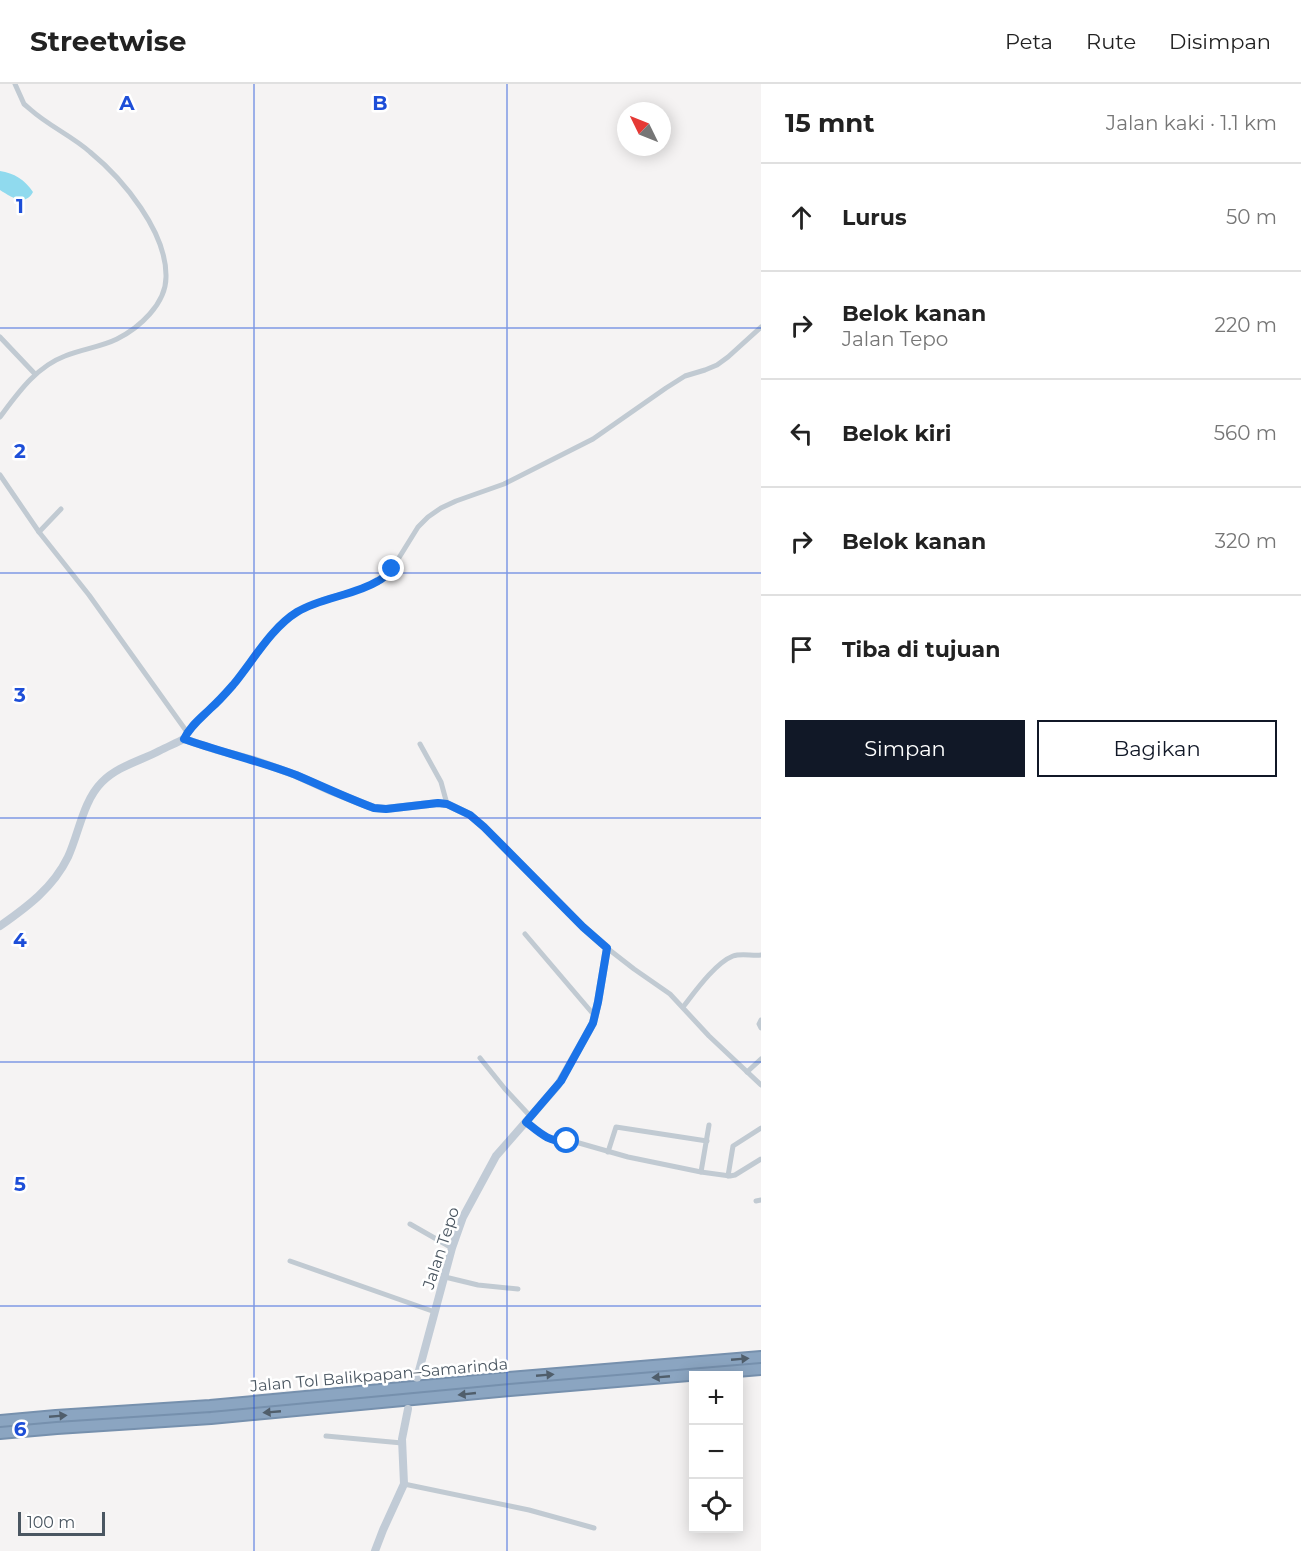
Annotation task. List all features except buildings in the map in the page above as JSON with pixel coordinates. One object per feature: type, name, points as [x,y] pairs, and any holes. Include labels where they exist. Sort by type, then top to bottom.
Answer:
[{"type":"highway","name":"Jalan Tol Balikpapan–Samarinda","points":[[0,1421],[257,1402],[761,1357]]},
{"type":"highway","name":"Jalan Tol Balikpapan–Samarinda","points":[[0,1433],[235,1416],[761,1369]]},
{"type":"street","points":[[0,417],[35,374],[54,361],[117,339],[131,330],[152,312],[163,292],[166,279],[162,251],[156,235],[129,192],[89,151],[24,104],[15,84]]},
{"type":"street","points":[[0,926],[50,886],[58,875],[68,857],[89,801],[97,787],[110,774],[185,736],[233,685],[282,623],[296,612],[316,602],[378,581],[392,569],[418,527],[441,508],[504,484],[593,439],[685,376],[717,365],[761,327]]},
{"type":"street","points":[[0,337],[35,374]]},
{"type":"street","points":[[0,475],[39,532],[89,595],[185,736],[216,750],[254,760],[374,808],[386,809],[438,803],[447,804],[470,815],[583,927],[634,969],[670,994],[709,1036],[761,1085]]},
{"type":"street","points":[[39,532],[61,509]]},
{"type":"street","points":[[420,744],[441,782],[447,804]]},
{"type":"street","points":[[525,934],[594,1015]]},
{"type":"street","name":"Jalan Tepo","points":[[417,1378],[452,1248],[463,1217],[489,1166],[561,1081],[587,1034],[594,1015],[607,948]]},
{"type":"street","points":[[682,1006],[722,963],[733,956],[761,955]]},
{"type":"street","points":[[761,1020],[759,1024],[761,1028]]},
{"type":"street","points":[[480,1058],[529,1120],[547,1138],[572,1142],[628,1157],[728,1176],[735,1175],[761,1159]]},
{"type":"street","points":[[747,1072],[761,1059]]},
{"type":"street","points":[[701,1172],[709,1125]]},
{"type":"street","points":[[608,1152],[616,1127],[706,1141]]},
{"type":"street","points":[[728,1176],[733,1146],[761,1128]]},
{"type":"street","points":[[410,1224],[452,1248]]},
{"type":"street","points":[[290,1261],[435,1312]]},
{"type":"street","points":[[445,1277],[478,1285],[518,1289]]},
{"type":"street","points":[[375,1551],[404,1484],[402,1443],[408,1409]]},
{"type":"street","points":[[327,1436],[402,1443]]},
{"type":"street","points":[[404,1484],[594,1528]]},
{"type":"water","points":[[0,171],[10,173],[23,181],[33,192],[30,197],[22,200],[0,190]]},
{"type":"route","points":[[392,569],[378,581],[322,600],[296,612],[282,623],[233,685],[193,725],[184,739],[254,760],[374,808],[386,809],[438,803],[447,804],[470,815],[503,844],[583,927],[607,948],[593,1023],[561,1081],[526,1122],[547,1138],[567,1141]]}]
